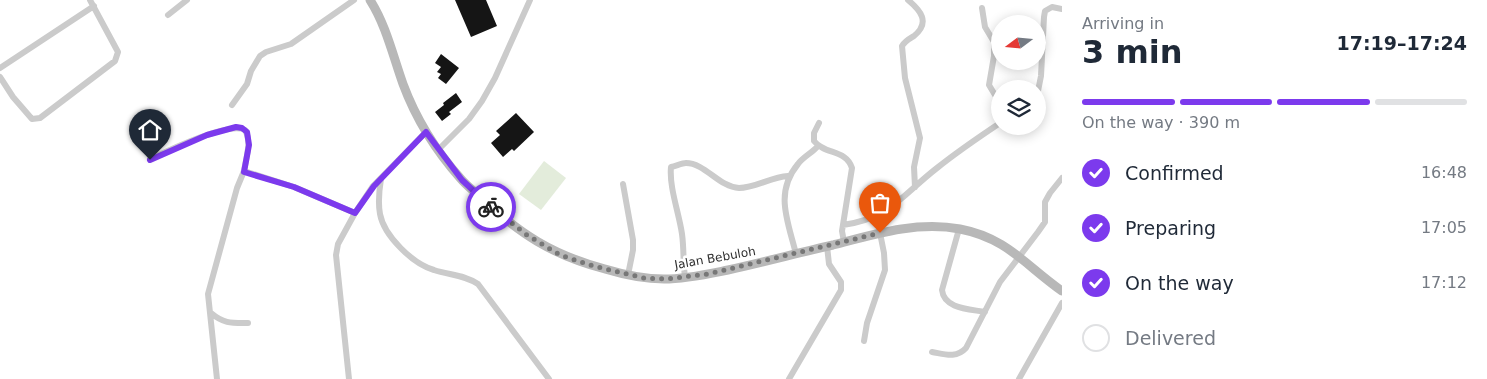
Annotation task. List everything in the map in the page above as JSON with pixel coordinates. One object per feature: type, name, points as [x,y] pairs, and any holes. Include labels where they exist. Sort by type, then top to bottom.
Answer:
[{"type":"main road","name":"Jalan Bebuloh","points":[[370,0],[379,17],[407,93],[426,132],[438,150],[462,180],[499,214],[549,249],[573,260],[644,278],[685,278],[751,265],[880,233],[915,226],[934,226],[960,229],[989,237],[1008,248],[1062,291]]},
{"type":"street","points":[[168,14],[187,0]]},
{"type":"street","points":[[232,105],[247,84],[251,71],[260,56],[266,52],[291,44],[354,0]]},
{"type":"street","points":[[438,150],[469,119],[482,101],[495,78],[530,0]]},
{"type":"street","points":[[908,0],[919,9],[923,21],[918,32],[902,46],[905,78],[920,138],[914,166],[915,187]]},
{"type":"street","points":[[0,68],[92,3],[118,52],[117,58],[66,100],[45,116],[32,119],[13,97],[0,77]]},
{"type":"street","points":[[1040,80],[1044,17],[1046,11],[1052,7],[1062,9]]},
{"type":"street","points":[[982,8],[985,27],[994,42],[994,56],[989,86],[991,89]]},
{"type":"street","points":[[818,123],[814,134],[814,140],[818,146],[844,156],[851,164],[852,172],[843,225],[844,242]]},
{"type":"street","points":[[150,160],[207,135],[236,127],[245,130],[248,136],[249,145],[244,172],[237,188],[208,294],[216,379]]},
{"type":"street","points":[[843,225],[872,219],[904,197],[937,167],[991,129]]},
{"type":"street","points":[[349,379],[336,255],[338,244],[355,213],[374,186],[426,132]]},
{"type":"street","points":[[796,254],[783,197],[788,176],[818,146]]},
{"type":"street","points":[[685,278],[682,235],[676,200],[670,181],[671,167],[685,162],[708,172],[723,183],[737,188],[788,176]]},
{"type":"street","points":[[244,172],[294,187],[355,213]]},
{"type":"street","points":[[932,352],[951,356],[962,353],[966,348],[1000,282],[1044,222],[1045,202],[1062,178]]},
{"type":"street","points":[[380,179],[380,215],[388,233],[406,253],[424,267],[465,277],[478,284],[549,379]]},
{"type":"street","points":[[623,184],[633,240],[628,275]]},
{"type":"street","points":[[960,229],[942,290],[943,296],[954,305],[985,312]]},
{"type":"street","points":[[864,341],[867,323],[885,270],[880,233]]},
{"type":"street","points":[[789,379],[841,290],[840,278],[833,272],[829,264],[827,246]]},
{"type":"street","points":[[1019,379],[1062,303]]},
{"type":"street","points":[[211,313],[220,321],[248,324]]},
{"type":"green space","points":[[544,161],[566,178],[541,210],[519,194]]},
{"type":"building","points":[[455,0],[486,0],[497,26],[471,37]]},
{"type":"building","points":[[441,54],[459,68],[446,84],[438,78],[441,74],[437,72],[441,67],[435,63]]},
{"type":"building","points":[[456,93],[462,102],[449,112],[451,114],[442,121],[435,112]]},
{"type":"building","points":[[516,113],[534,132],[514,151],[512,149],[503,157],[491,143],[500,135],[496,131]]},
{"type":"way so far","points":[[491,207],[527,235],[560,255],[593,266],[644,278],[685,278],[708,274],[880,233]]},
{"type":"route","points":[[150,160],[168,150],[207,135],[236,127],[242,128],[247,132],[249,145],[244,172],[260,175],[294,187],[355,213],[374,186],[426,132],[462,180],[491,207]]}]
